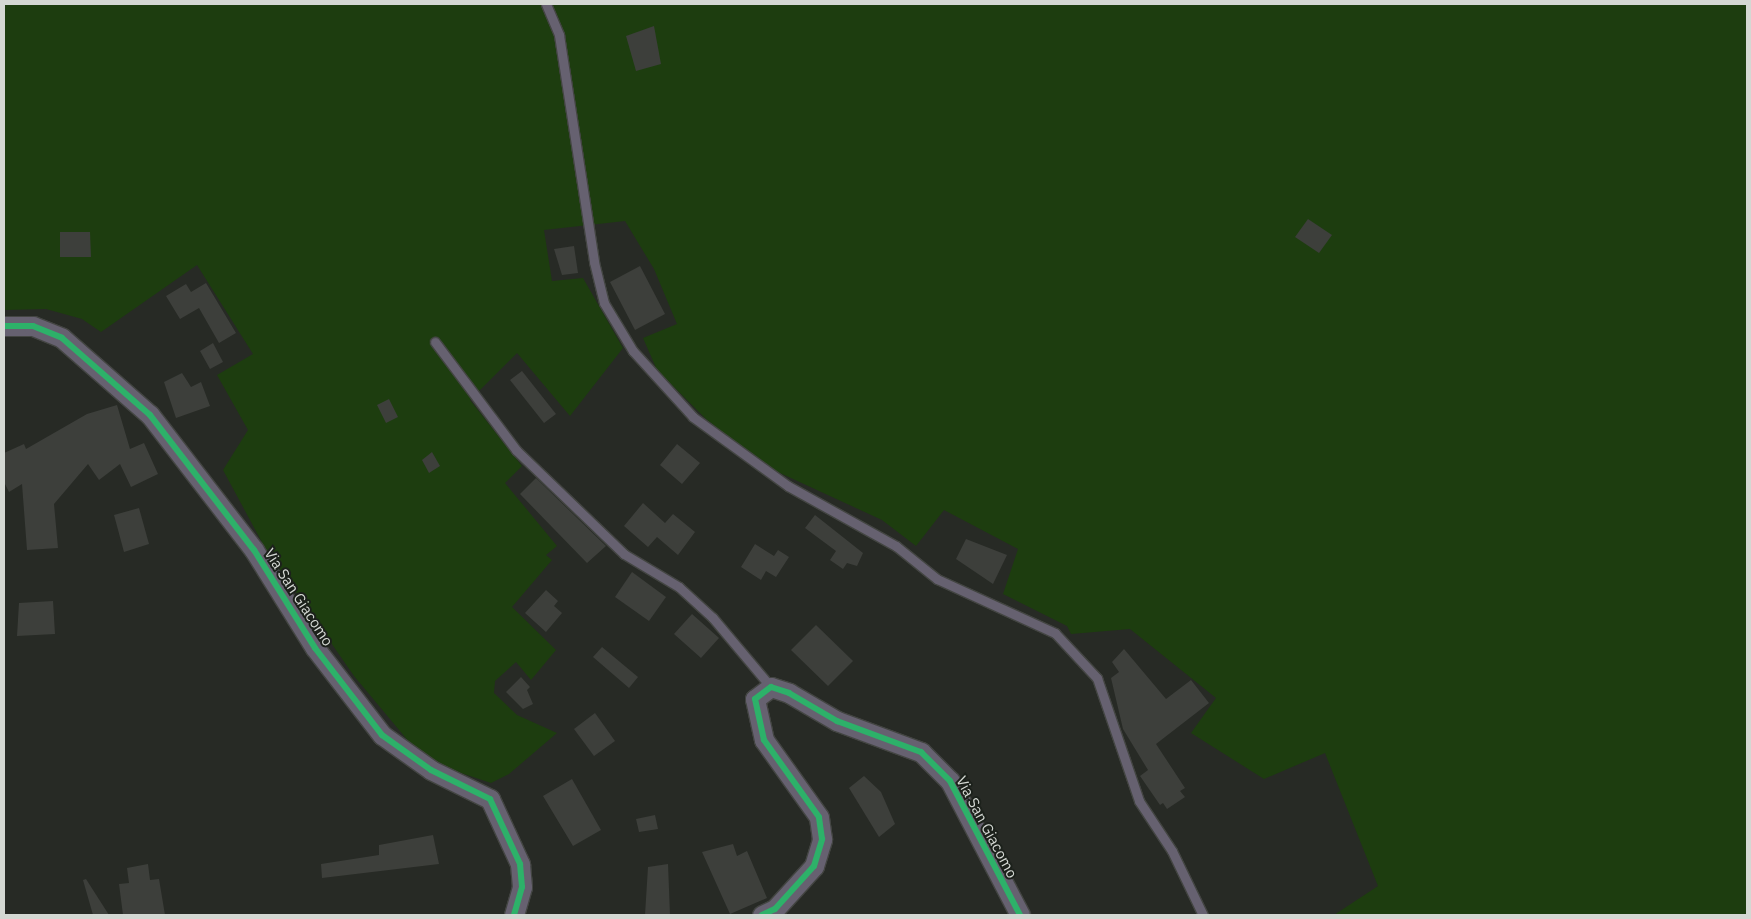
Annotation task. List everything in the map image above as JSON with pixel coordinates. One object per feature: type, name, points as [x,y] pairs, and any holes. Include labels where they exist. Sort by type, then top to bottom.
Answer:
[{"type":"street","name":"Via San Giacomo","points":[[4,326],[33,326],[62,338],[150,415],[254,550],[315,648],[382,735],[431,770],[490,799],[520,864],[522,888],[514,915]]},
{"type":"street","name":"Via San Giacomo","points":[[770,687],[789,693],[838,721],[921,752],[950,781],[1020,915]]},
{"type":"street","points":[[762,915],[775,909],[814,866],[822,839],[819,818],[764,740],[755,699],[770,687]]},
{"type":"lane","points":[[546,4],[559,35],[594,262],[604,303],[633,351],[693,416],[788,486],[896,546],[938,579],[1054,633],[1097,678],[1139,801],[1172,851],[1203,915]]},
{"type":"lane","points":[[435,342],[516,450],[624,554],[679,588],[713,618],[770,687]]},
{"type":"green space","points":[[4,4],[1747,4],[1747,915],[1334,915],[1378,886],[1325,753],[1264,779],[1191,733],[1216,698],[1130,629],[1071,634],[1067,626],[1003,594],[1018,549],[944,510],[916,546],[882,520],[767,467],[706,419],[657,370],[643,338],[677,324],[654,269],[625,221],[544,230],[552,281],[583,278],[623,348],[570,416],[517,353],[470,400],[522,466],[505,483],[557,546],[546,555],[552,560],[512,607],[556,650],[531,680],[516,662],[495,681],[494,693],[517,715],[557,733],[509,774],[491,783],[425,761],[354,676],[264,546],[223,470],[248,430],[217,375],[253,354],[197,265],[101,332],[82,319],[46,309],[4,310]]},
{"type":"building","points":[[654,26],[661,64],[636,71],[626,36]]},
{"type":"building","points":[[1308,219],[1332,235],[1319,253],[1295,237]]},
{"type":"building","points":[[60,232],[90,232],[91,257],[60,257]]},
{"type":"building","points":[[574,246],[578,273],[562,275],[554,249]]},
{"type":"building","points":[[640,266],[665,314],[635,330],[610,282]]},
{"type":"building","points":[[206,283],[236,333],[219,343],[199,308],[180,319],[166,296],[186,284],[191,292]]},
{"type":"building","points":[[213,343],[223,362],[210,369],[200,351]]},
{"type":"building","points":[[522,371],[556,414],[544,423],[510,380]]},
{"type":"building","points":[[182,373],[191,387],[201,382],[210,406],[176,418],[164,382]]},
{"type":"building","points":[[389,399],[398,417],[386,423],[377,405]]},
{"type":"building","points":[[117,405],[130,449],[144,443],[158,474],[131,487],[120,464],[99,480],[88,464],[54,504],[58,548],[27,550],[22,484],[9,492],[4,482],[4,453],[24,444],[26,449],[87,414]]},
{"type":"building","points":[[677,444],[700,463],[682,484],[660,465]]},
{"type":"building","points":[[432,452],[440,466],[429,473],[422,460]]},
{"type":"building","points":[[536,478],[606,546],[587,563],[520,494]]},
{"type":"building","points":[[643,503],[665,523],[673,514],[695,532],[678,555],[657,537],[648,547],[624,526]]},
{"type":"building","points":[[139,508],[149,544],[124,552],[114,515]]},
{"type":"building","points":[[815,515],[863,553],[857,566],[847,563],[843,569],[830,560],[836,551],[805,528]]},
{"type":"building","points":[[966,539],[1007,555],[993,584],[956,559]]},
{"type":"building","points":[[755,544],[774,556],[778,550],[789,557],[776,577],[766,571],[761,580],[741,567]]},
{"type":"building","points":[[632,572],[666,597],[649,621],[615,597]]},
{"type":"building","points":[[546,590],[558,601],[554,606],[562,613],[546,632],[525,613]]},
{"type":"building","points":[[53,601],[55,634],[17,636],[19,603]]},
{"type":"building","points":[[692,614],[719,638],[701,658],[674,634]]},
{"type":"building","points":[[816,625],[853,661],[828,686],[791,650]]},
{"type":"building","points":[[602,647],[638,677],[629,688],[593,657]]},
{"type":"building","points":[[1124,649],[1166,699],[1191,680],[1209,703],[1156,744],[1185,788],[1180,791],[1185,797],[1167,809],[1163,803],[1160,805],[1140,776],[1148,770],[1123,729],[1111,678],[1119,672],[1112,662]]},
{"type":"building","points":[[521,677],[530,687],[527,690],[533,704],[523,709],[506,692]]},
{"type":"building","points":[[595,713],[615,741],[594,756],[574,729]]},
{"type":"building","points":[[864,776],[881,792],[895,824],[879,837],[849,788]]},
{"type":"building","points":[[572,779],[601,830],[573,846],[543,796]]},
{"type":"building","points":[[655,815],[658,829],[639,832],[636,819]]},
{"type":"building","points":[[433,835],[439,864],[322,878],[321,864],[379,855],[379,845]]},
{"type":"building","points":[[733,844],[737,856],[747,851],[767,898],[730,914],[702,852]]},
{"type":"building","points":[[148,864],[150,880],[159,879],[165,915],[123,915],[119,884],[129,883],[127,868]]},
{"type":"building","points":[[668,864],[670,915],[645,915],[648,867]]},
{"type":"building","points":[[86,879],[109,915],[93,915],[83,880]]},
{"type":"cycle path","points":[[4,326],[33,326],[62,338],[150,415],[254,550],[315,648],[382,735],[431,770],[490,799],[520,864],[522,887],[514,915]]},
{"type":"cycle path","points":[[762,915],[775,909],[814,866],[822,839],[819,817],[764,740],[755,699],[771,687],[789,693],[837,721],[921,752],[950,781],[1020,915]]}]
